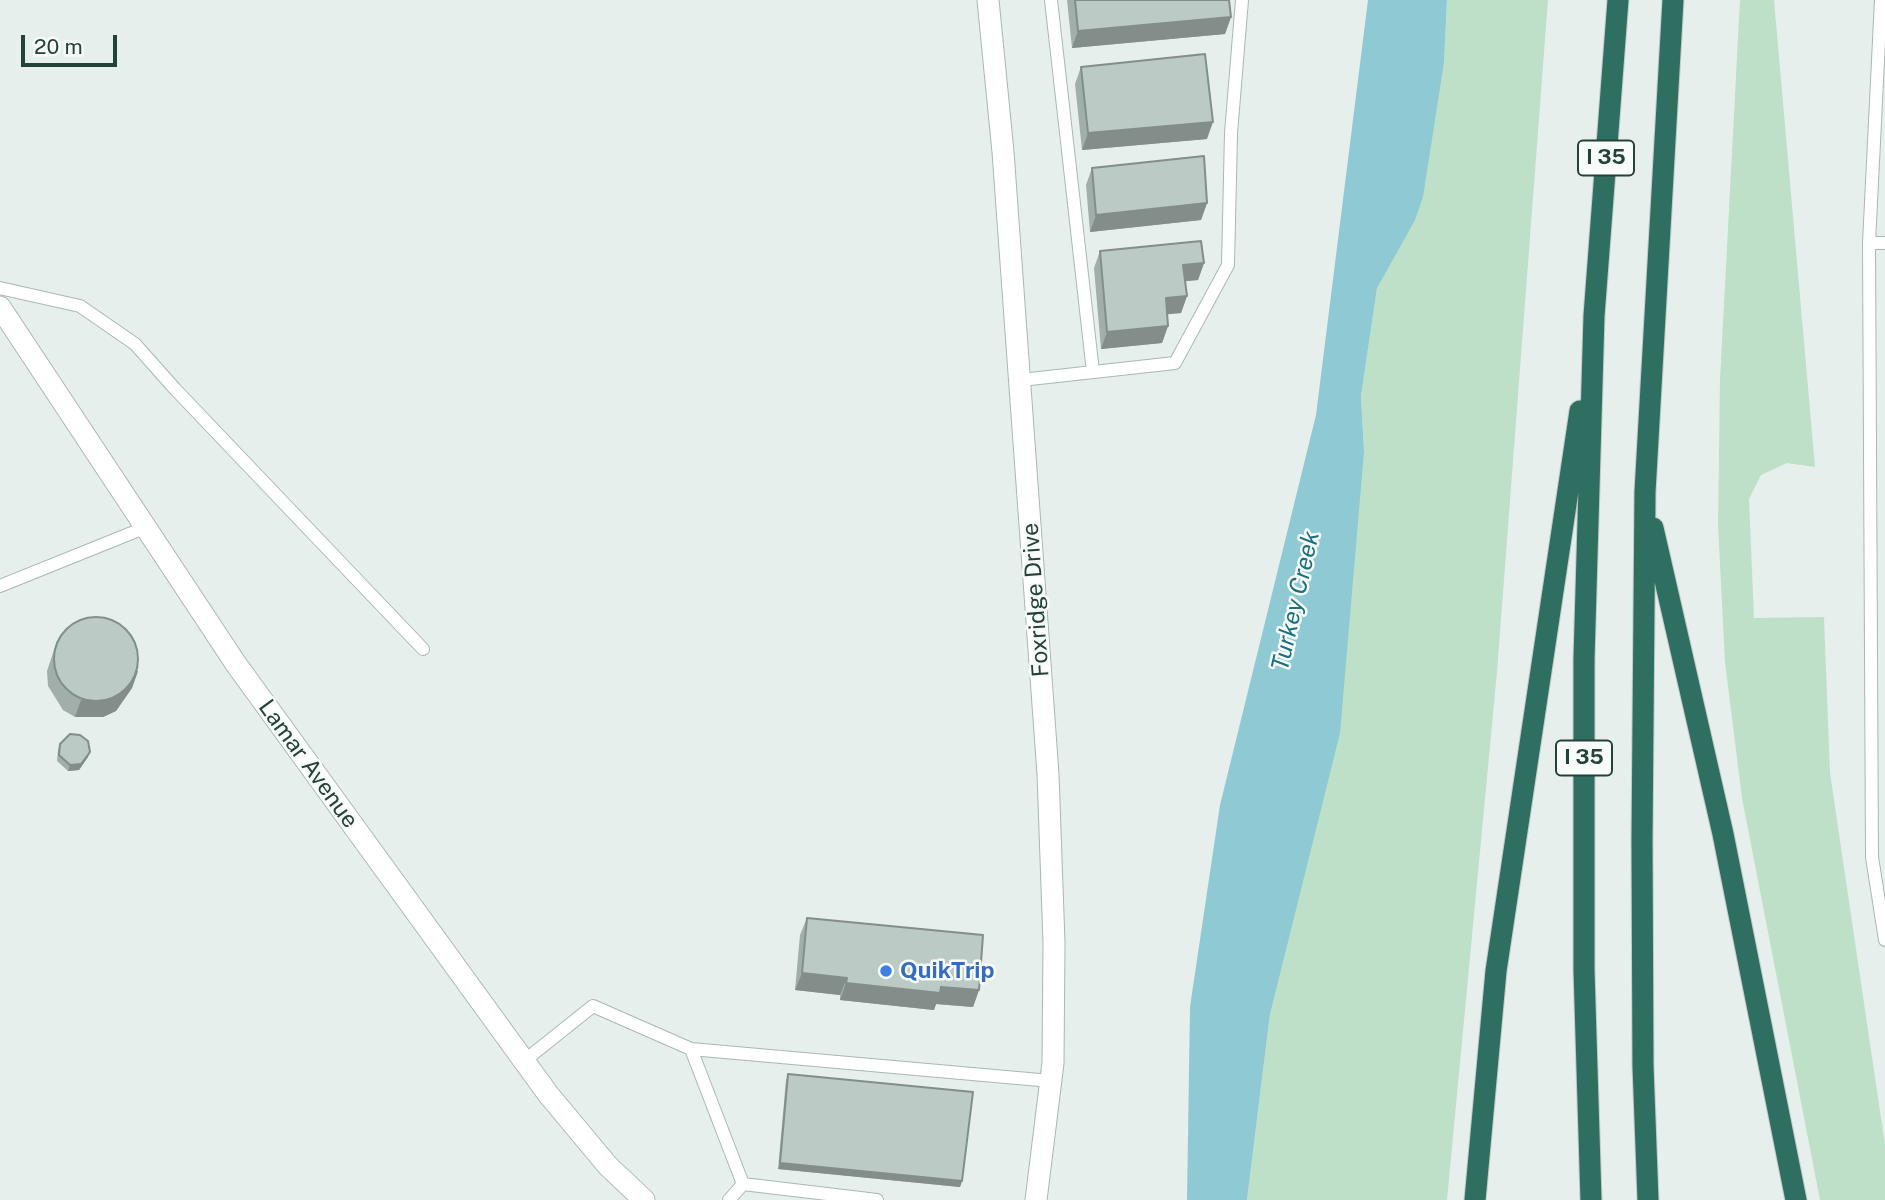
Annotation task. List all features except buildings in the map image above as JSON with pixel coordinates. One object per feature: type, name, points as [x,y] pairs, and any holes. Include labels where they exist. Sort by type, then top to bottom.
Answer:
[{"type":"highway","name":"I 35","points":[[1591,1200],[1584,970],[1584,659],[1594,316],[1618,0]]},
{"type":"highway","name":"I 35","points":[[1648,1200],[1643,1066],[1642,854],[1645,492],[1674,0]]},
{"type":"highway","points":[[1475,1200],[1496,971],[1594,316]]},
{"type":"highway","points":[[1645,492],[1723,834],[1796,1200]]},
{"type":"street","name":"Foxridge Drive","points":[[988,0],[1021,380],[1048,774],[1055,990],[1051,1082],[1036,1200]]},
{"type":"street","name":"Lamar Avenue","points":[[0,307],[236,664],[524,1061],[575,1128],[644,1200]]},
{"type":"lane","points":[[1051,0],[1093,372]]},
{"type":"lane","points":[[1021,380],[1175,363],[1228,265],[1231,133],[1242,0]]},
{"type":"lane","points":[[1881,0],[1870,243],[1872,857],[1885,940]]},
{"type":"lane","points":[[1870,243],[1885,243]]},
{"type":"lane","points":[[0,288],[80,306],[135,344],[175,390],[423,649]]},
{"type":"lane","points":[[0,586],[144,528]]},
{"type":"lane","points":[[524,1061],[593,1006],[691,1049],[1051,1082]]},
{"type":"lane","points":[[691,1049],[743,1184]]},
{"type":"lane","points":[[729,1200],[743,1184]]},
{"type":"lane","points":[[743,1184],[877,1200]]},
{"type":"green space","points":[[1447,0],[1548,0],[1497,672],[1447,1200],[1247,1200],[1270,1014],[1364,452],[1361,396],[1377,288],[1391,258],[1444,62]]},
{"type":"green space","points":[[1740,0],[1774,0],[1815,467],[1787,463],[1761,475],[1749,499],[1754,618],[1824,617],[1830,773],[1885,1145],[1885,1200],[1820,1200],[1742,798],[1725,662],[1718,525],[1720,380]]},
{"type":"water","name":"Turkey Creek","points":[[1368,0],[1447,0],[1444,62],[1423,197],[1415,220],[1377,288],[1361,396],[1364,452],[1340,733],[1270,1014],[1247,1200],[1187,1200],[1190,1007],[1220,805],[1316,415]]},
{"type":"place","name":"QuikTrip","points":[[886,971]]}]
